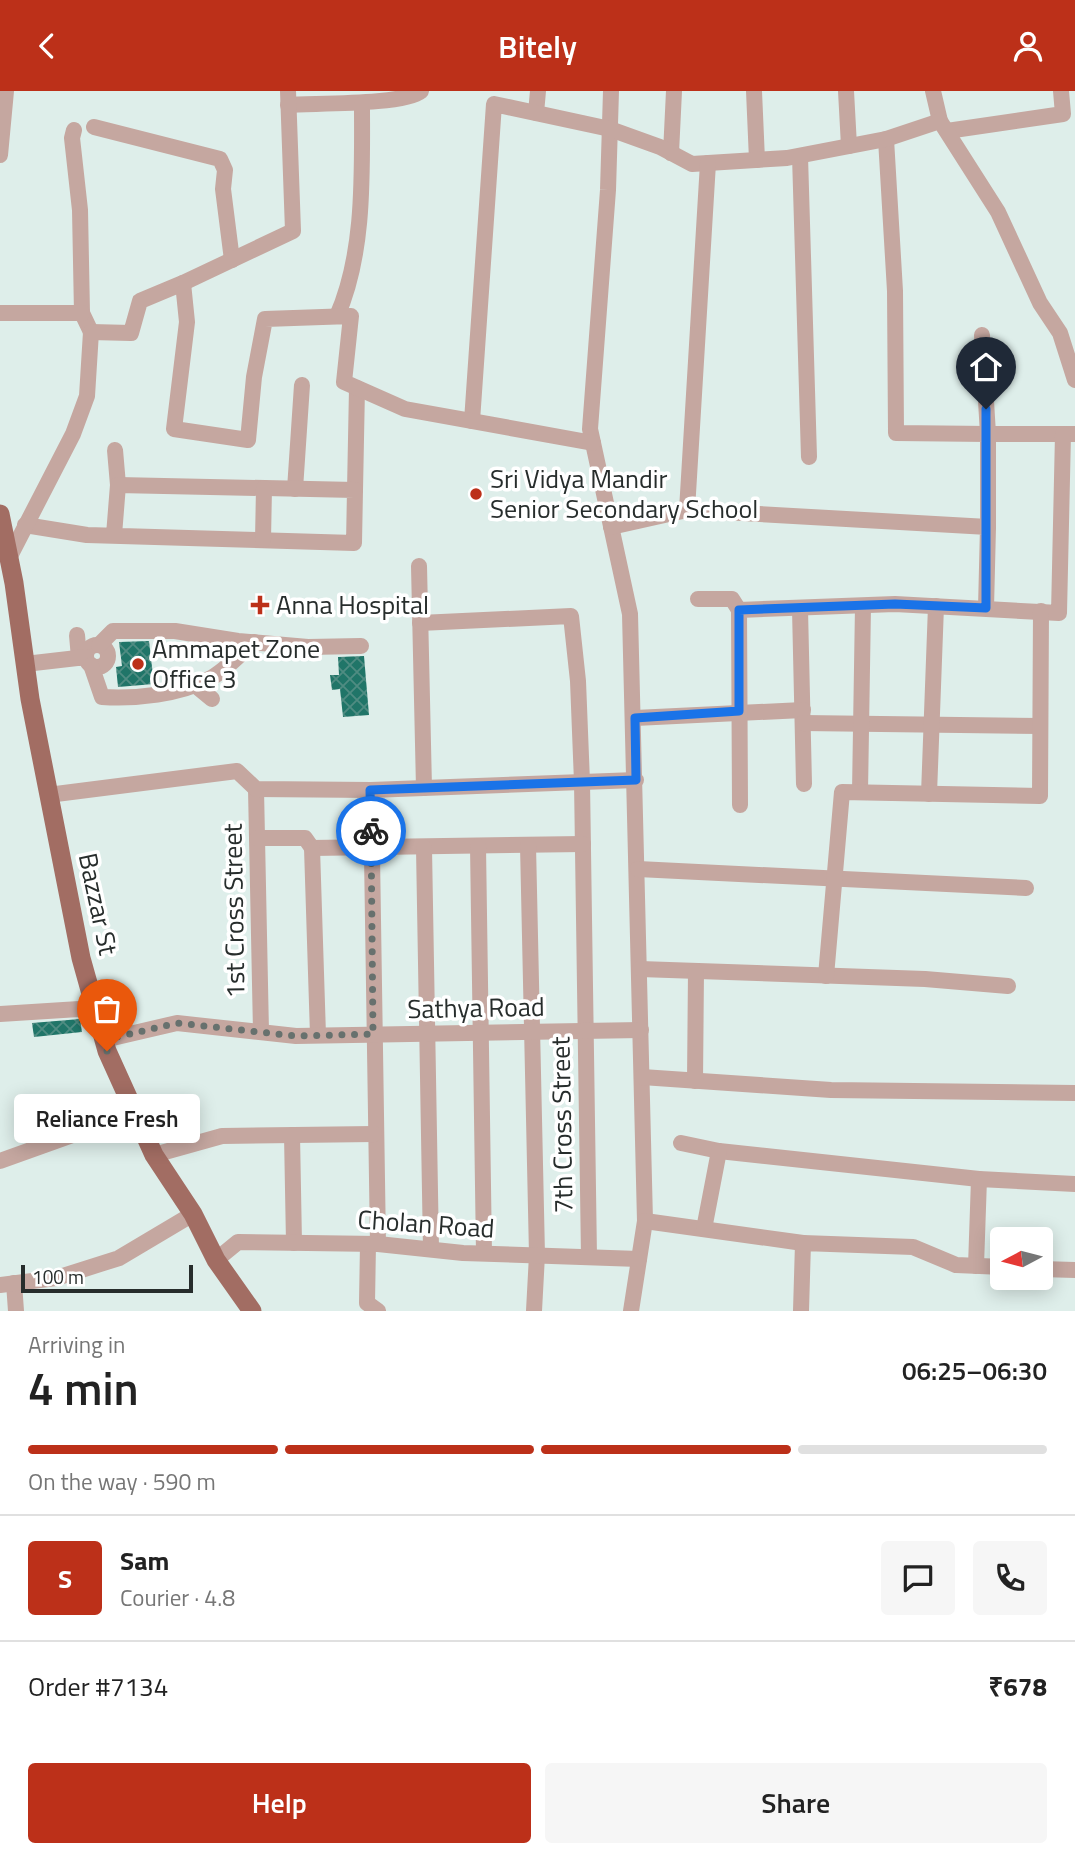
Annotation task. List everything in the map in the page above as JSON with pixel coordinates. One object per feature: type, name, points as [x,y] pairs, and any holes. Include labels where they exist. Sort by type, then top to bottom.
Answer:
[{"type":"main road","name":"Bazzar St","points":[[0,514],[9,558],[7,584],[25,664],[48,795],[81,958],[104,1040],[154,1155],[193,1214],[216,1260],[252,1311]]},
{"type":"street","points":[[91,332],[131,333],[141,301],[293,231],[288,98],[351,101],[362,104],[421,91]]},
{"type":"street","points":[[536,113],[538,91]]},
{"type":"street","points":[[611,91],[590,429],[630,614],[635,718],[645,1221],[631,1311]]},
{"type":"street","points":[[671,153],[674,91]]},
{"type":"street","points":[[754,91],[757,160]]},
{"type":"street","points":[[846,91],[849,146]]},
{"type":"street","points":[[933,91],[944,126],[998,212],[1040,303],[1060,333],[1075,380]]},
{"type":"street","points":[[472,421],[492,97],[536,113],[610,129],[692,164],[800,156],[944,126],[1069,114],[1061,91]]},
{"type":"street","points":[[0,155],[4,95]]},
{"type":"street","points":[[337,316],[349,290],[355,249],[362,157],[362,104]]},
{"type":"street","points":[[94,127],[220,159],[225,170],[223,189],[232,260]]},
{"type":"street","points":[[9,558],[73,434],[87,396],[91,332],[82,313],[80,210],[72,138],[74,130]]},
{"type":"street","points":[[739,610],[936,606],[1059,613],[1069,434],[896,433],[895,291],[886,139]]},
{"type":"street","points":[[800,156],[809,457]]},
{"type":"street","points":[[687,510],[708,163]]},
{"type":"street","points":[[183,283],[187,322],[174,429],[248,440],[254,377],[265,319],[351,316],[344,382],[405,408],[593,443]]},
{"type":"street","points":[[0,313],[82,313]]},
{"type":"street","points":[[982,335],[988,434],[986,608]]},
{"type":"street","points":[[295,489],[302,384]]},
{"type":"street","points":[[25,525],[87,534],[354,543],[356,387]]},
{"type":"street","points":[[114,535],[118,485],[115,450]]},
{"type":"street","points":[[118,485],[355,491]]},
{"type":"street","points":[[263,540],[264,488]]},
{"type":"street","points":[[611,527],[687,510],[988,527]]},
{"type":"street","points":[[419,566],[424,788]]},
{"type":"street","points":[[698,599],[732,599],[739,610],[740,805]]},
{"type":"street","points":[[860,792],[863,606]]},
{"type":"street","points":[[929,794],[936,606]]},
{"type":"street","points":[[800,609],[804,784]]},
{"type":"street","points":[[826,976],[842,792],[1040,796],[1041,611]]},
{"type":"street","name":"7th Cross Street","points":[[420,623],[571,616],[578,681],[582,782],[589,1257]]},
{"type":"street","points":[[85,660],[89,649],[99,645],[113,631],[175,631],[254,642],[361,646]]},
{"type":"street","points":[[77,635],[102,697],[150,695],[195,685],[213,677],[254,642]]},
{"type":"street","points":[[25,664],[85,660]]},
{"type":"street","points":[[195,685],[212,699]]},
{"type":"street","points":[[635,718],[739,711],[860,724],[1040,726]]},
{"type":"street","points":[[48,795],[237,771],[256,789],[370,790],[636,780]]},
{"type":"street","name":"1st Cross Street","points":[[256,789],[261,1032]]},
{"type":"street","points":[[370,790],[374,1134],[373,1244],[367,1303],[378,1311]]},
{"type":"street","points":[[257,838],[305,838],[312,848],[318,1035]]},
{"type":"street","points":[[312,848],[583,844]]},
{"type":"street","points":[[528,845],[537,1255],[534,1311]]},
{"type":"street","points":[[478,846],[484,1254]]},
{"type":"street","points":[[424,848],[431,1249]]},
{"type":"street","points":[[638,869],[1026,888]]},
{"type":"street","points":[[640,969],[1008,986]]},
{"type":"street","points":[[695,1081],[696,971]]},
{"type":"street","points":[[0,1014],[95,1008]]},
{"type":"street","name":"Sathya Road","points":[[104,1040],[177,1023],[318,1035],[641,1030]]},
{"type":"street","points":[[642,1077],[831,1090],[1075,1093]]},
{"type":"street","points":[[0,1161],[134,1114]]},
{"type":"street","points":[[154,1155],[222,1136],[374,1134]]},
{"type":"street","points":[[292,1135],[294,1243]]},
{"type":"street","points":[[681,1143],[719,1151],[979,1178],[1075,1184]]},
{"type":"street","points":[[704,1230],[719,1151]]},
{"type":"street","points":[[976,1266],[979,1178]]},
{"type":"street","points":[[16,1311],[7,1284],[56,1278],[119,1258],[193,1214]]},
{"type":"street","points":[[645,1221],[803,1243],[913,1247],[956,1265],[990,1267]]},
{"type":"street","name":"Cholan Road","points":[[216,1260],[238,1242],[373,1244],[484,1254],[639,1259]]},
{"type":"street","points":[[801,1311],[803,1243]]},
{"type":"street","points":[[1054,1269],[1075,1270]]},
{"type":"building","name":"Ammapet Zone Office 3","points":[[149,641],[154,684],[118,687],[116,667],[122,666],[119,642]]},
{"type":"building","points":[[364,656],[369,715],[343,717],[340,689],[332,690],[330,675],[339,675],[338,657]]},
{"type":"building","points":[[80,1019],[82,1032],[34,1037],[32,1023]]},
{"type":"way so far","points":[[107,1051],[104,1040],[177,1023],[296,1036],[373,1034],[371,831]]},
{"type":"place","name":"Sri Vidya Mandir Senior Secondary School","points":[[476,494]]},
{"type":"place","name":"Anna Hospital","points":[[260,605]]},
{"type":"place","name":"Ammapet Zone Office 3","points":[[138,664]]},
{"type":"place","name":"Reliance Fresh","points":[[107,1051]]},
{"type":"route","points":[[371,831],[370,790],[636,780],[635,718],[739,711],[739,610],[895,604],[986,608],[986,409]]}]
